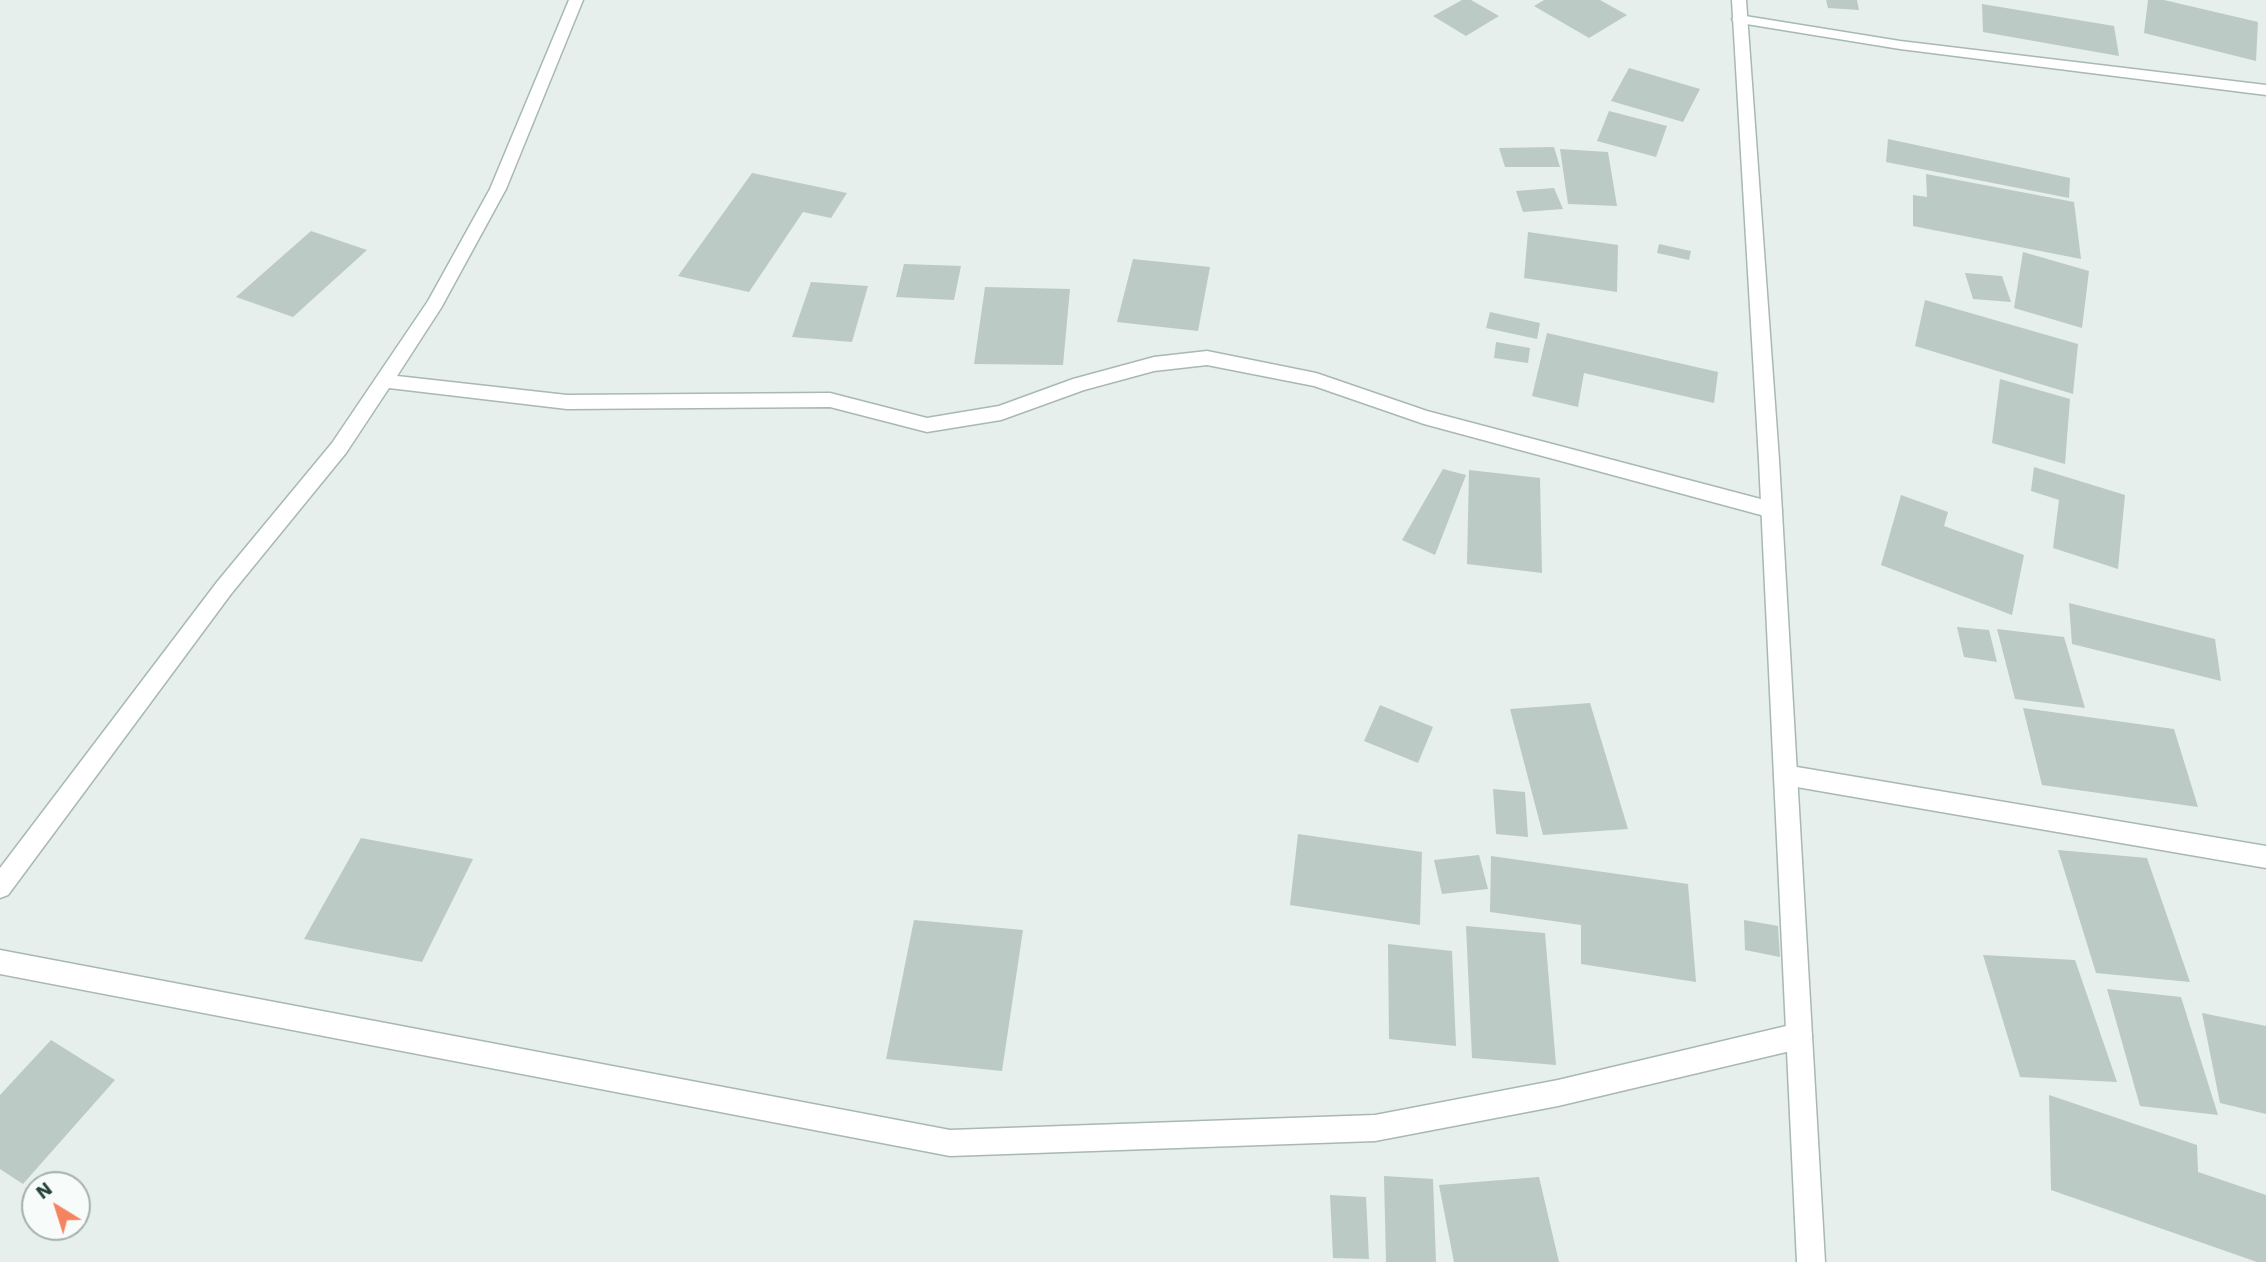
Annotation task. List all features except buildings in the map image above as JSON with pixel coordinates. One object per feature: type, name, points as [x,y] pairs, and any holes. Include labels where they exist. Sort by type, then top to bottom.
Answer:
[{"type":"street","points":[[0,887],[224,589],[339,448],[435,304],[498,189],[576,0]]},
{"type":"street","points":[[1811,1262],[1772,510],[1739,10],[1900,46],[2266,90]]},
{"type":"street","points":[[384,381],[566,402],[831,400],[927,425],[1001,413],[1080,384],[1154,364],[1207,359],[1316,380],[1424,417],[1772,510]]},
{"type":"street","points":[[1785,775],[2266,857]]},
{"type":"street","points":[[0,962],[950,1143],[1375,1128],[1558,1093],[1800,1036]]}]
